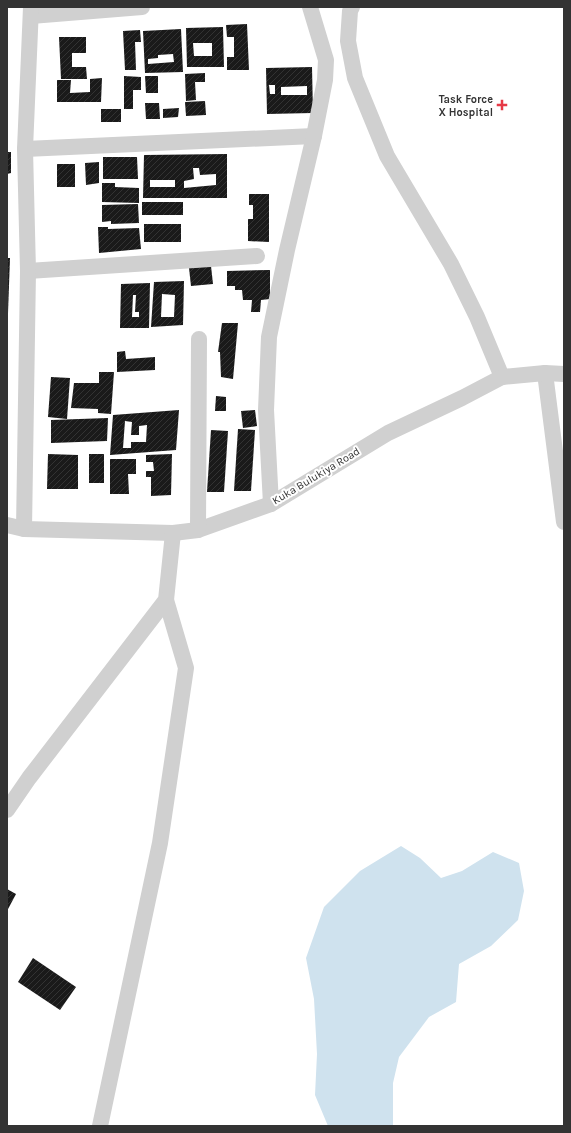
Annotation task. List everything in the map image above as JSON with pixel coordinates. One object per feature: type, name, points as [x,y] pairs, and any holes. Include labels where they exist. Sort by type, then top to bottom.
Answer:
[{"type":"street","points":[[24,529],[28,271],[25,149],[31,11],[142,7]]},
{"type":"street","points":[[271,504],[266,410],[269,337],[325,80],[326,60],[310,7]]},
{"type":"street","points":[[352,7],[350,11],[348,41],[355,78],[387,156],[451,264],[502,377]]},
{"type":"street","points":[[25,149],[314,136]]},
{"type":"street","points":[[28,271],[256,256]]},
{"type":"street","points":[[198,530],[199,339]]},
{"type":"street","points":[[545,373],[564,522]]},
{"type":"street","name":"Kuka Bulukiya Road","points":[[7,525],[24,529],[173,533],[198,530],[271,504],[388,433],[462,398],[502,377],[545,373],[564,374]]},
{"type":"street","points":[[100,1126],[160,843],[186,668],[166,600],[173,533]]},
{"type":"street","points":[[7,810],[11,793],[29,778],[166,600]]},
{"type":"water","points":[[401,846],[420,858],[441,878],[462,871],[493,852],[519,863],[524,891],[518,920],[491,946],[459,964],[456,1002],[429,1017],[399,1057],[393,1083],[393,1126],[328,1126],[315,1095],[317,1054],[314,999],[306,958],[324,907],[360,871]]},
{"type":"building","points":[[247,24],[249,70],[227,70],[227,57],[234,57],[234,37],[227,37],[226,25]]},
{"type":"building","points":[[223,27],[224,67],[187,67],[186,28]],"holes":[[[193,43],[212,43],[212,56],[194,56]]]},
{"type":"building","points":[[181,29],[183,72],[145,73],[143,31]],"holes":[[[173,54],[174,62],[148,64],[148,59],[158,58],[158,55]]]},
{"type":"building","points":[[140,30],[141,42],[135,42],[136,70],[125,70],[123,31]]},
{"type":"building","points":[[59,37],[86,37],[86,53],[72,53],[72,67],[86,67],[87,79],[61,79]]},
{"type":"building","points":[[312,67],[313,113],[267,114],[266,68]],"holes":[[[269,85],[275,85],[275,94],[270,94]],[[307,86],[307,95],[281,95],[281,87]]]},
{"type":"building","points":[[205,73],[205,82],[195,82],[196,100],[186,101],[185,74]]},
{"type":"building","points":[[124,76],[141,77],[141,90],[133,90],[133,109],[124,109]]},
{"type":"building","points":[[145,76],[158,76],[158,93],[146,93]]},
{"type":"building","points":[[102,78],[101,102],[57,102],[57,80],[71,80],[70,93],[90,92],[90,79]]},
{"type":"building","points":[[205,101],[206,115],[186,116],[185,102]]},
{"type":"building","points":[[145,103],[159,103],[160,119],[146,119]]},
{"type":"building","points":[[179,108],[178,117],[163,118],[163,109]]},
{"type":"building","points":[[101,109],[121,109],[121,122],[101,122]]},
{"type":"building","points":[[7,152],[11,152],[11,173],[7,174]]},
{"type":"building","points":[[227,154],[227,198],[143,198],[144,155]],"holes":[[[193,168],[199,168],[200,175],[216,174],[216,185],[184,188],[184,181],[194,179]],[[150,180],[175,180],[175,187],[150,187]]]},
{"type":"building","points":[[103,157],[137,157],[138,179],[103,179]]},
{"type":"building","points":[[99,162],[99,183],[86,185],[85,163]]},
{"type":"building","points":[[57,164],[75,164],[75,187],[57,187]]},
{"type":"building","points":[[102,183],[115,183],[115,187],[139,188],[139,203],[102,202]]},
{"type":"building","points":[[249,194],[269,194],[269,242],[248,241],[248,219],[253,219],[253,205],[249,205]]},
{"type":"building","points":[[142,202],[183,202],[183,215],[142,215]]},
{"type":"building","points":[[138,204],[139,223],[111,224],[111,221],[102,222],[102,205]]},
{"type":"building","points":[[144,224],[181,224],[181,242],[144,242]]},
{"type":"building","points":[[98,227],[108,227],[108,229],[139,228],[141,249],[99,253]]},
{"type":"building","points":[[7,258],[10,258],[8,313],[7,313]]},
{"type":"building","points":[[211,266],[213,284],[191,286],[189,268]]},
{"type":"building","points":[[270,270],[270,299],[261,300],[260,312],[251,312],[252,300],[243,300],[242,290],[235,290],[235,286],[227,286],[227,271]]},
{"type":"building","points":[[184,281],[183,325],[151,327],[154,282]],"holes":[[[162,294],[175,295],[174,317],[161,317]]]},
{"type":"building","points":[[150,283],[149,328],[120,328],[121,284]],"holes":[[[133,295],[136,295],[135,312],[139,312],[139,317],[132,317]]]},
{"type":"building","points":[[222,323],[238,323],[233,379],[221,377],[220,352],[218,352]]},
{"type":"building","points":[[125,351],[126,359],[155,357],[155,370],[117,372],[117,352]]},
{"type":"building","points":[[99,372],[114,372],[111,414],[98,413],[98,409],[71,408],[74,383],[99,383]]},
{"type":"building","points":[[51,377],[70,378],[67,419],[48,417]]},
{"type":"building","points":[[216,396],[226,397],[226,411],[215,411]]},
{"type":"building","points":[[179,410],[176,450],[110,455],[113,415]],"holes":[[[125,421],[132,422],[131,435],[139,435],[139,426],[147,425],[146,442],[131,442],[131,448],[123,448]]]},
{"type":"building","points":[[255,410],[257,426],[243,428],[241,411]]},
{"type":"building","points":[[108,418],[107,441],[51,443],[51,420]]},
{"type":"building","points":[[238,429],[255,430],[251,491],[234,491]]},
{"type":"building","points":[[211,430],[228,431],[224,492],[207,492]]},
{"type":"building","points":[[48,454],[78,455],[78,489],[47,489]]},
{"type":"building","points":[[89,454],[104,454],[104,483],[89,483]]},
{"type":"building","points":[[172,454],[171,495],[151,496],[151,477],[146,477],[146,471],[154,471],[153,462],[146,462],[146,455]]},
{"type":"building","points":[[110,459],[136,459],[136,474],[128,474],[129,494],[110,494]]},
{"type":"building","points":[[7,889],[16,894],[7,911]]},
{"type":"building","points":[[33,958],[76,987],[60,1010],[18,982]]},
{"type":"place","name":"Task Force X Hospital","points":[[502,105]]}]
